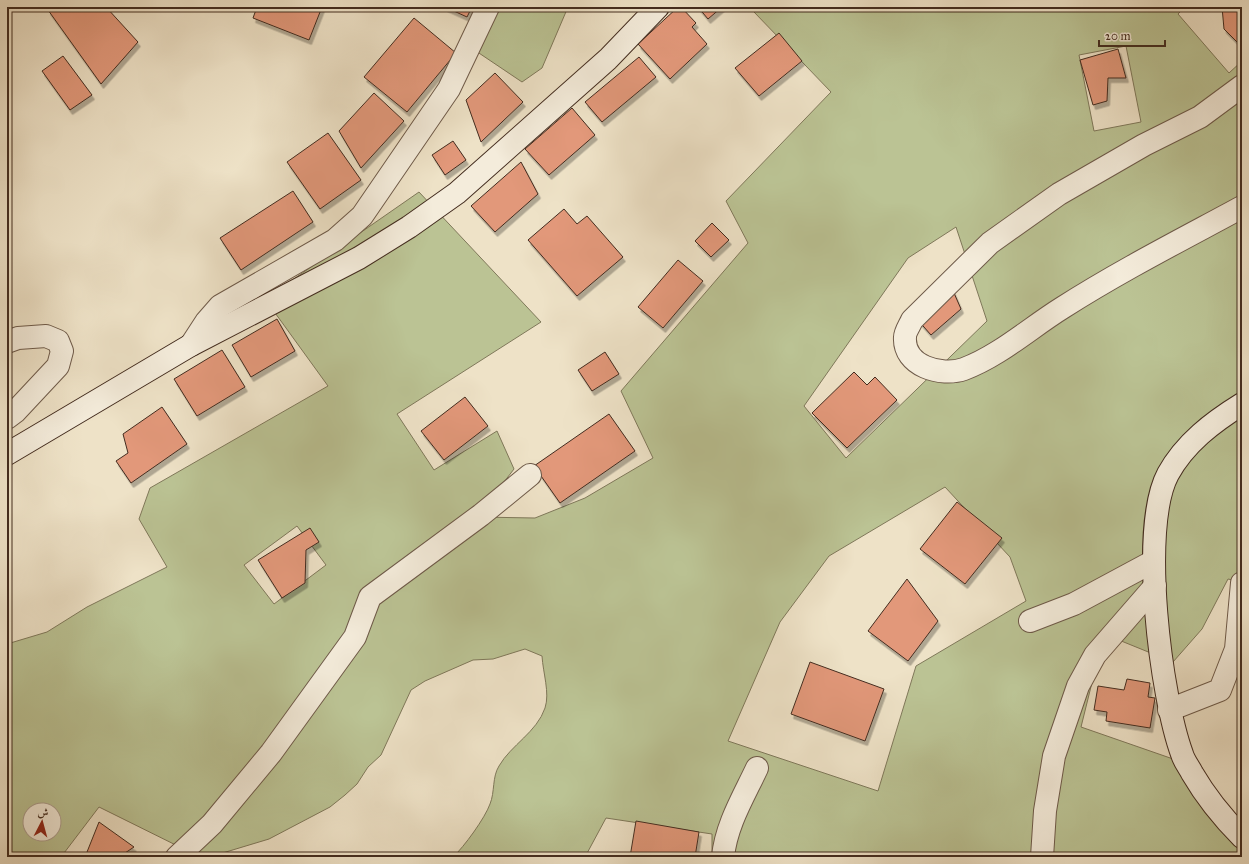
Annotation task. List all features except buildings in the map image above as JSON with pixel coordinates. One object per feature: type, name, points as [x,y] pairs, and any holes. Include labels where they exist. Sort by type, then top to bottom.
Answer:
[{"type":"street","points":[[191,345],[206,322],[220,306],[335,240],[362,216],[449,89],[488,7]]},
{"type":"street","points":[[7,454],[191,345],[359,258],[408,227],[457,193],[608,58],[658,7]]},
{"type":"street","points":[[1242,86],[1200,117],[1144,145],[1059,194],[990,243],[912,320],[905,336],[907,352],[920,366],[941,372],[962,369],[983,360],[1062,307],[1150,256],[1242,207]]},
{"type":"street","points":[[7,342],[18,338],[46,336],[58,341],[62,350],[58,366],[15,412],[7,418]]},
{"type":"street","points":[[1242,404],[1220,418],[1198,436],[1182,454],[1168,475],[1157,517],[1154,561],[1159,637],[1169,710],[1182,756],[1199,785],[1217,811],[1242,837]]},
{"type":"street","points":[[177,857],[212,824],[271,753],[355,637],[370,597],[481,515],[530,475]]},
{"type":"street","points":[[1030,620],[1074,604],[1154,561]]},
{"type":"street","points":[[1169,710],[1220,690],[1236,649],[1242,583]]},
{"type":"street","points":[[1042,857],[1046,811],[1054,756],[1078,686],[1095,655],[1155,586]]},
{"type":"street","points":[[723,857],[724,845],[733,819],[757,768]]},
{"type":"green space","points":[[495,7],[568,7],[542,68],[522,82],[467,45]]},
{"type":"green space","points":[[758,7],[1185,7],[1178,14],[1229,73],[1242,61],[1242,582],[1228,579],[1202,629],[1173,662],[1104,634],[1081,727],[1176,760],[1242,838],[1242,857],[712,857],[712,834],[606,818],[585,857],[453,857],[474,832],[484,817],[492,799],[495,775],[499,766],[510,751],[536,724],[545,708],[547,689],[542,656],[525,649],[493,659],[473,660],[425,681],[411,690],[381,755],[368,767],[357,784],[330,807],[269,839],[216,855],[200,857],[99,807],[61,857],[7,857],[7,644],[47,632],[87,607],[167,567],[139,519],[150,488],[328,386],[265,299],[419,192],[541,322],[397,414],[434,470],[497,431],[514,469],[477,517],[535,518],[585,498],[653,458],[621,391],[748,243],[726,201],[831,92],[754,12]],"holes":[[[1126,46],[1141,122],[1094,131],[1079,55]],[[956,227],[987,321],[846,458],[804,406],[908,258]],[[945,487],[1010,557],[1026,601],[916,666],[878,791],[728,741],[780,622],[829,556]],[[297,526],[326,565],[274,604],[244,565]]]}]
